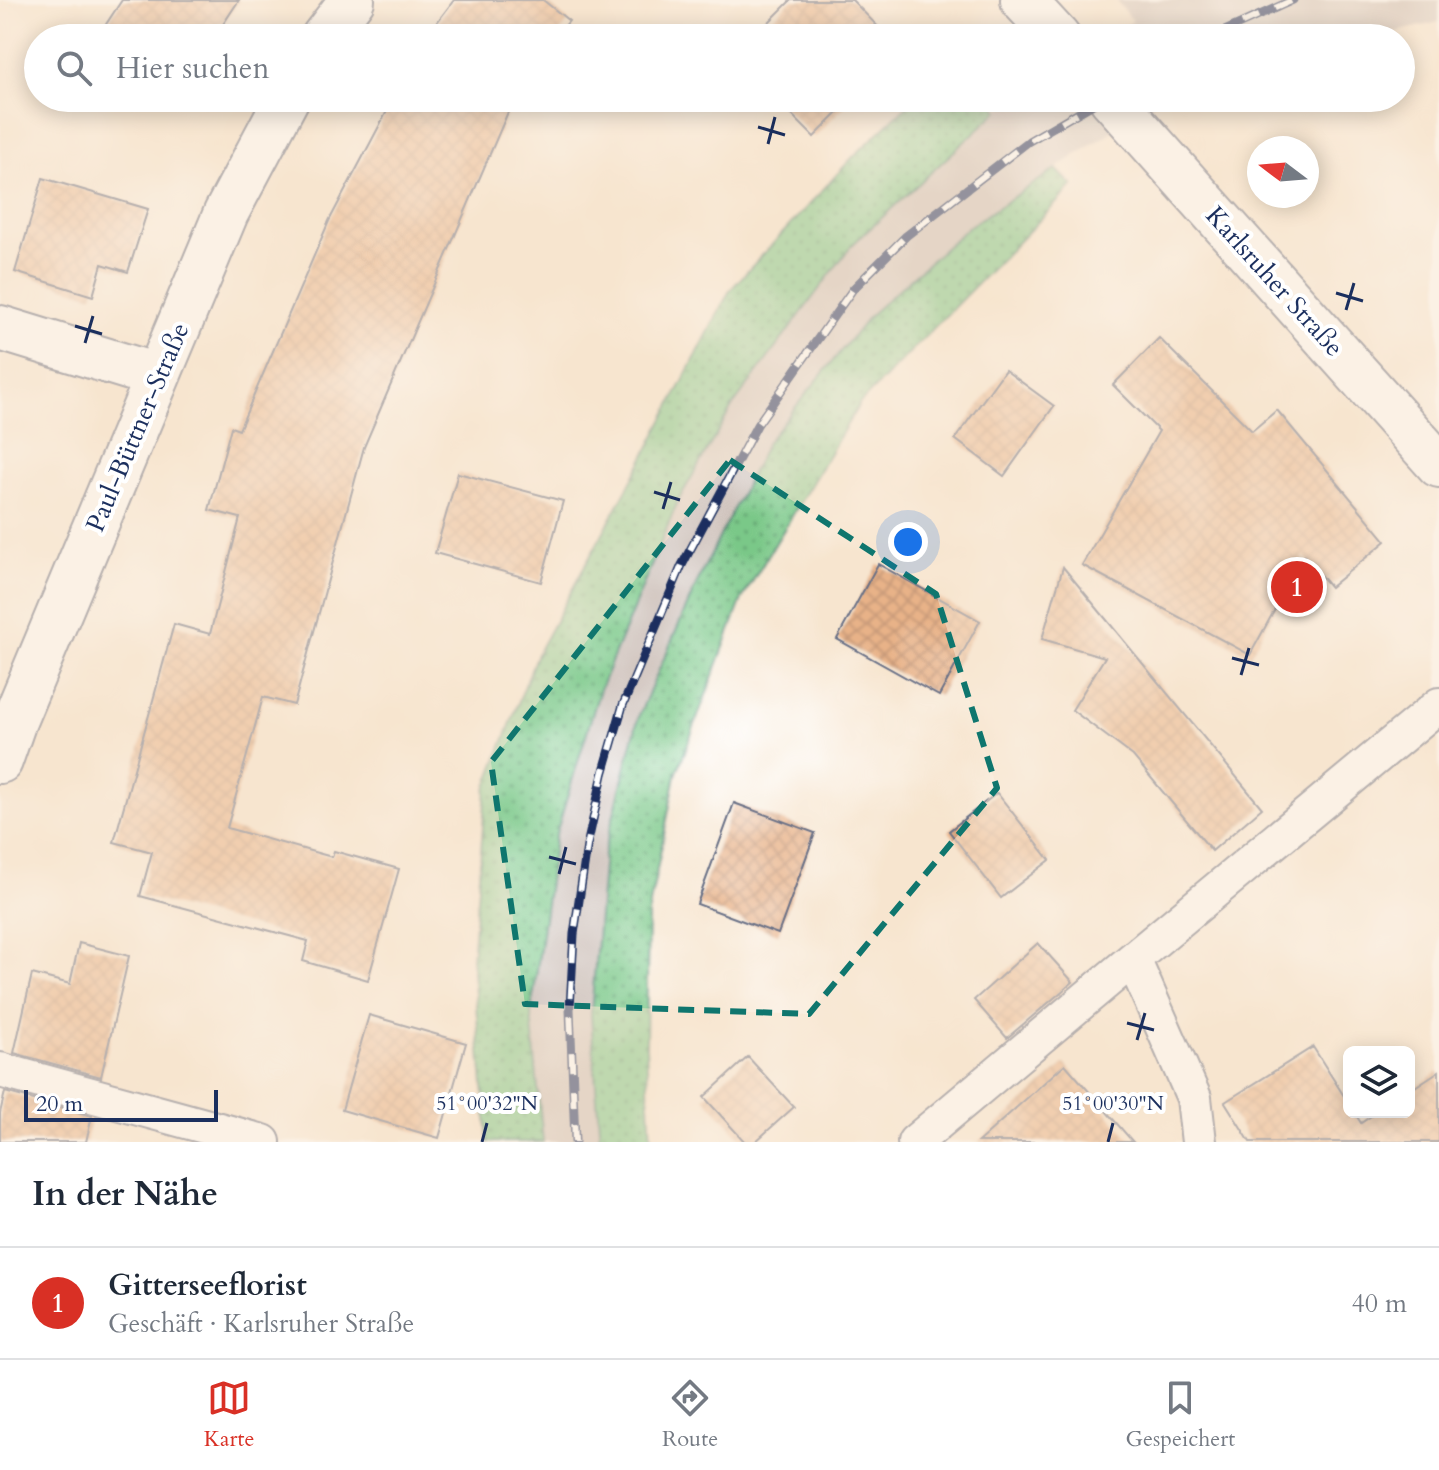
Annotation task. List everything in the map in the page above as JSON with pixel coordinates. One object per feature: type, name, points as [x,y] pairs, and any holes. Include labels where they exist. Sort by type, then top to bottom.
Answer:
[{"type":"street","points":[[334,24],[352,0]]},
{"type":"street","points":[[1023,0],[1045,24]]},
{"type":"street","name":"Paul-Büttner-Straße","points":[[0,761],[226,213],[280,112]]},
{"type":"street","name":"Karlsruher Straße","points":[[1124,112],[1439,465]]},
{"type":"street","points":[[0,328],[157,376]]},
{"type":"lane","points":[[915,1142],[1439,705]]},
{"type":"lane","points":[[1133,959],[1194,1098],[1199,1142]]},
{"type":"lane","points":[[0,1070],[263,1142]]},
{"type":"highlighted area","points":[[730,460],[936,594],[997,788],[809,1014],[525,1004],[491,762]]},
{"type":"shaded area","points":[[1116,0],[1439,0],[1439,22],[1415,28],[1415,24],[1129,24],[1133,21]]},
{"type":"shaded area","points":[[997,112],[1141,112],[968,227],[870,315],[702,572],[639,715],[604,853],[591,1015],[600,1142],[543,1142],[531,1014],[555,837],[600,689],[678,501],[732,407],[851,246]]},
{"type":"green space","points":[[900,112],[997,112],[851,246],[732,407],[678,501],[600,689],[555,837],[531,1014],[543,1142],[488,1142],[472,960],[486,789],[536,656],[730,290],[853,157]]},
{"type":"green space","points":[[1056,169],[1073,186],[860,403],[742,599],[676,775],[648,914],[646,1047],[651,1142],[600,1142],[591,1015],[604,853],[639,715],[702,572],[767,442],[870,315],[968,227]]},
{"type":"building","points":[[122,0],[239,0],[223,24],[106,24]]},
{"type":"building","points":[[454,0],[543,0],[569,21],[567,24],[436,24]]},
{"type":"building","points":[[791,0],[852,0],[875,24],[767,24]]},
{"type":"building","points":[[387,112],[508,112],[364,447],[294,705],[263,697],[227,828],[332,857],[334,851],[399,869],[368,980],[303,961],[308,941],[140,896],[152,852],[114,842],[174,624],[210,634],[240,518],[209,510],[231,427],[239,430],[329,221]]},
{"type":"building","points":[[789,112],[839,112],[814,137]]},
{"type":"building","points":[[43,178],[148,209],[128,272],[102,264],[93,296],[15,272]]},
{"type":"building","points":[[1159,338],[1252,431],[1277,410],[1386,541],[1330,587],[1304,556],[1250,655],[1082,565],[1159,431],[1113,385]]},
{"type":"building","points":[[1005,370],[1054,406],[1004,476],[955,439]]},
{"type":"building","points":[[458,473],[563,501],[541,582],[435,553]]},
{"type":"building","points":[[878,564],[980,621],[939,696],[837,639]]},
{"type":"building","points":[[1063,567],[1262,808],[1212,851],[1133,756],[1072,710],[1105,657],[1042,639]]},
{"type":"building","points":[[997,793],[1050,860],[1001,898],[949,831]]},
{"type":"building","points":[[734,803],[815,833],[778,934],[697,904]]},
{"type":"building","points":[[79,943],[129,956],[101,1077],[14,1053],[32,974],[70,984]]},
{"type":"building","points":[[1038,943],[1073,982],[1007,1038],[974,1000]]},
{"type":"building","points":[[369,1015],[466,1043],[439,1138],[342,1110]]},
{"type":"building","points":[[1313,1047],[1343,1094],[1343,1118],[1358,1118],[1361,1123],[1368,1118],[1415,1118],[1415,1087],[1439,1071],[1439,1142],[1250,1142],[1225,1102]]},
{"type":"building","points":[[748,1057],[794,1107],[755,1142],[745,1142],[704,1097]]},
{"type":"building","points":[[1065,1064],[1133,1142],[978,1142]]},
{"type":"building","points":[[5,1092],[92,1116],[86,1142],[0,1142],[0,1113]]},
{"type":"railway","points":[[1240,24],[1293,0]]},
{"type":"railway","points":[[575,1142],[570,1009],[574,934],[587,846],[623,705],[682,565],[757,425],[853,289],[906,236],[1029,141],[1079,112]]},
{"type":"place","name":"Gitterseeflorist","points":[[1297,587]]}]
